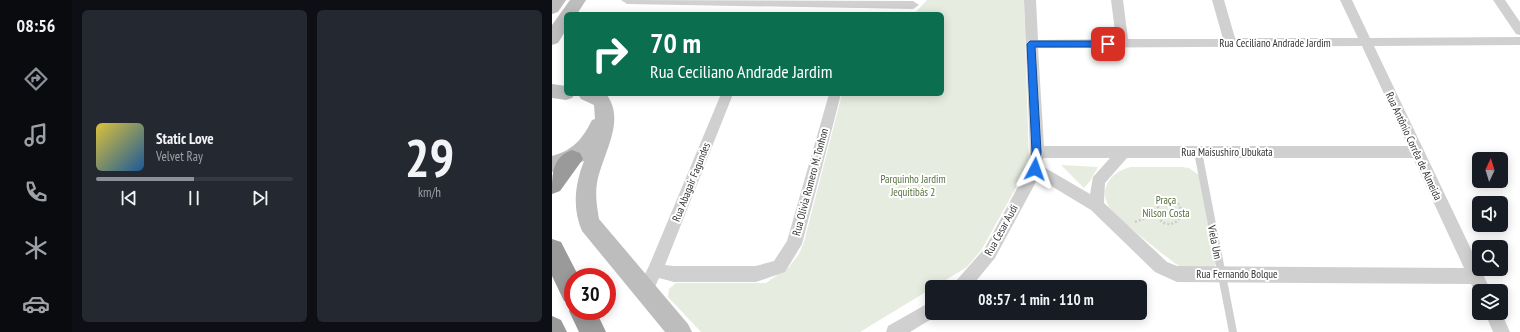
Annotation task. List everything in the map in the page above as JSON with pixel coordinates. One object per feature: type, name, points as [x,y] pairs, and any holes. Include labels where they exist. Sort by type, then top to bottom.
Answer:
[{"type":"highway","points":[[552,184],[562,162]]},
{"type":"highway","points":[[552,250],[564,274]]},
{"type":"highway","points":[[587,320],[593,332]]},
{"type":"street","points":[[552,8],[558,0]]},
{"type":"street","points":[[569,12],[578,0]]},
{"type":"street","points":[[627,0],[915,2]]},
{"type":"street","points":[[1030,0],[1030,44],[1037,152],[1035,169]]},
{"type":"street","points":[[1117,0],[1123,44]]},
{"type":"street","points":[[1218,0],[1230,43]]},
{"type":"street","name":"Rua Antônio Corrêa de Almeida","points":[[1346,0],[1472,268]]},
{"type":"street","points":[[1499,0],[1520,31]]},
{"type":"street","points":[[904,12],[915,2]]},
{"type":"street","points":[[552,39],[564,20]]},
{"type":"street","name":"Rua Ceciliano Andrade Jardim","points":[[1030,44],[1520,41]]},
{"type":"street","points":[[552,91],[564,93]]},
{"type":"street","points":[[594,96],[600,98],[604,104],[604,135],[588,178],[585,192],[586,208],[590,224],[650,280],[680,332]]},
{"type":"street","name":"Rua Abagair Fagundes","points":[[650,280],[726,96]]},
{"type":"street","name":"Rua Olívia Romero M. Tonhon","points":[[650,280],[674,274],[756,274],[779,268],[794,244],[834,96]]},
{"type":"street","points":[[562,162],[590,142],[604,112]]},
{"type":"street","name":"Rua Maisushiro Ubukata","points":[[1037,152],[1417,152]]},
{"type":"street","points":[[1096,205],[1098,181],[1124,152]]},
{"type":"street","name":"Rua Fernando Bolque","points":[[1035,169],[1096,205],[1161,268],[1169,272],[1178,274],[1472,276]]},
{"type":"street","name":"Rua Cesar Audi","points":[[966,280],[990,253],[1035,169]]},
{"type":"street","name":"Rua Antônio Corrêa de Almeida","points":[[1476,276],[1480,284]]},
{"type":"street","points":[[894,332],[925,313]]},
{"type":"street","points":[[1496,320],[1502,332]]},
{"type":"lane","name":"Viela Um","points":[[1198,152],[1233,332]]},
{"type":"path","points":[[1165,200],[1170,200],[1179,205],[1182,214],[1178,221],[1169,223],[1160,218],[1157,214],[1157,205],[1165,200]]},
{"type":"path","points":[[1120,227],[1157,214]]},
{"type":"green space","name":"Parquinho Jardim Jequitibás 2","points":[[927,0],[1024,0],[1029,164],[982,249],[967,267],[946,280],[925,280],[925,293],[860,332],[701,332],[668,297],[669,289],[676,283],[766,283],[789,267],[799,254],[804,242],[841,96],[944,96],[944,12],[916,12]]},
{"type":"green space","points":[[1061,165],[1098,167],[1084,188]]},
{"type":"green space","name":"Praça Nilson Costa","points":[[1131,167],[1182,167],[1189,168],[1200,176],[1216,263],[1213,272],[1193,271],[1182,268],[1132,229],[1109,207],[1105,193],[1109,181],[1118,172]]},
{"type":"route","points":[[1035,169],[1037,152],[1030,44],[1108,44]]}]
